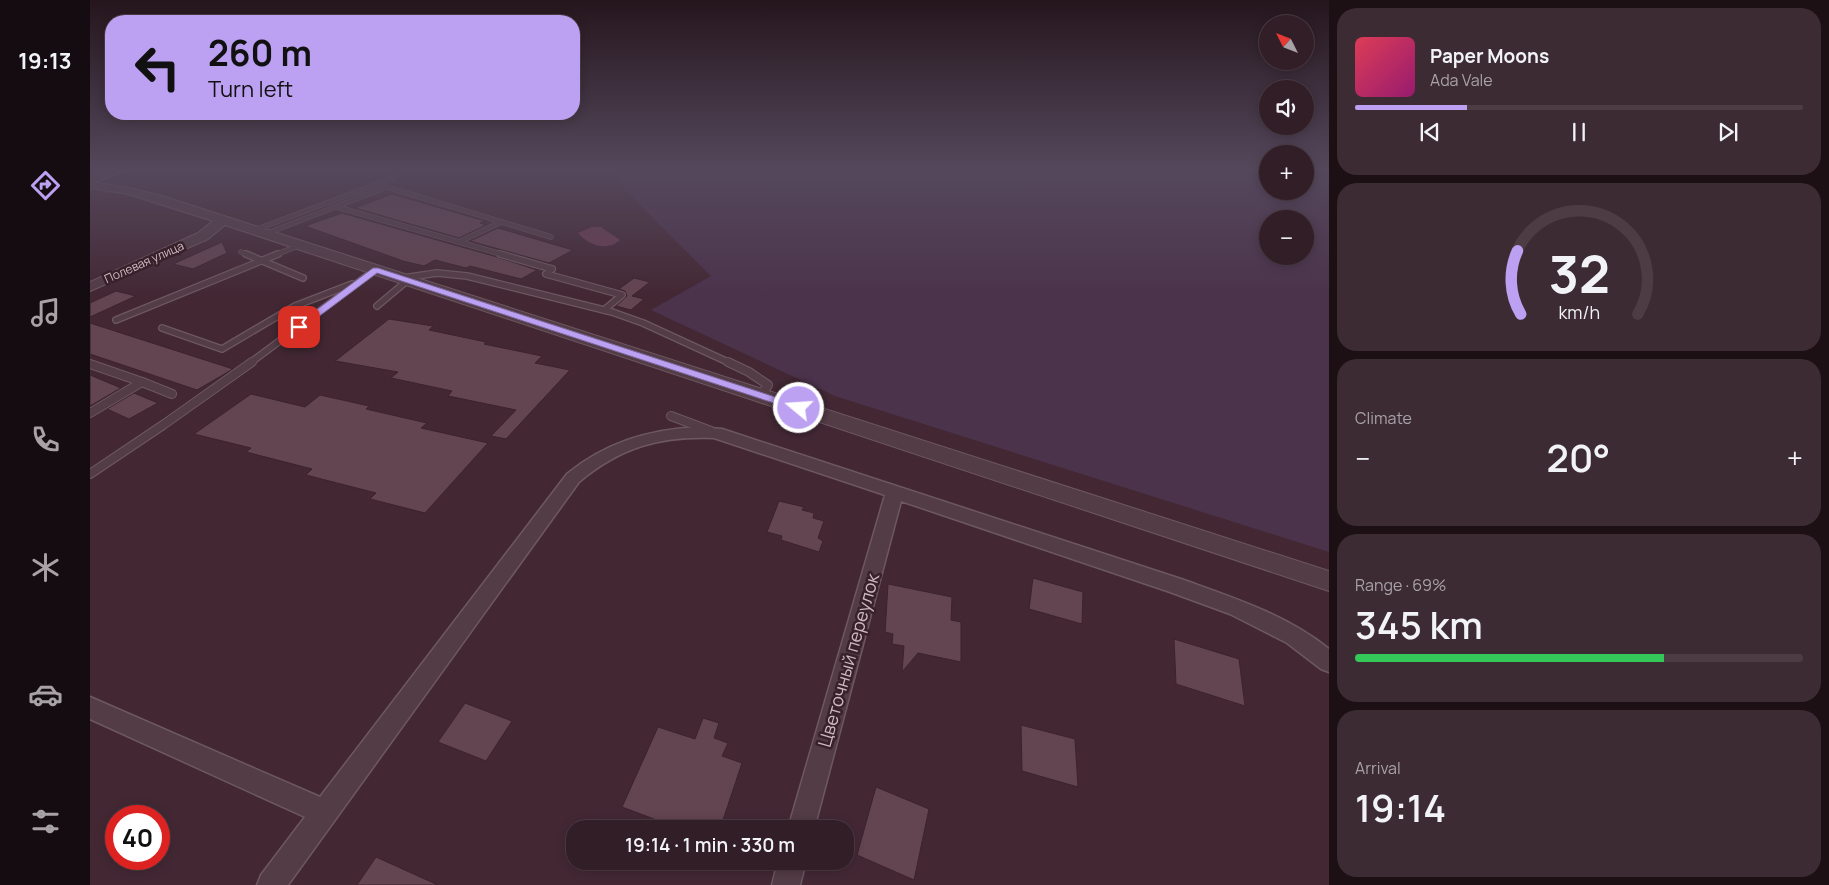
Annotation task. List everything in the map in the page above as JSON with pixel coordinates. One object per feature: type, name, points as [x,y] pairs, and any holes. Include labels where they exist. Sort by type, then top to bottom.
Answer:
[{"type":"street","points":[[191,210],[300,245],[368,275],[404,279],[1329,581]]},
{"type":"street","name":"Полевая улица","points":[[90,287],[203,236],[223,220]]},
{"type":"street","points":[[271,885],[573,478],[598,458],[636,441],[679,432],[716,433],[1178,586],[1237,608],[1281,629],[1321,654],[1329,662]]},
{"type":"street","name":"Цветочный переулок","points":[[804,820],[895,492]]},
{"type":"street","points":[[90,708],[324,812]]},
{"type":"street","points":[[786,885],[790,870]]},
{"type":"lane","points":[[260,232],[313,210]]},
{"type":"lane","points":[[260,232],[327,210]]},
{"type":"lane","points":[[349,210],[552,269],[546,274],[622,295],[604,310]]},
{"type":"lane","points":[[462,210],[551,237]]},
{"type":"lane","points":[[459,242],[502,222]]},
{"type":"lane","points":[[116,320],[300,245]]},
{"type":"lane","points":[[241,252],[302,278]]},
{"type":"lane","points":[[378,306],[404,279],[437,273],[468,276],[604,310],[643,323],[749,372],[768,385],[761,396]]},
{"type":"lane","points":[[162,328],[222,350],[295,306],[368,275]]},
{"type":"lane","points":[[90,474],[154,433],[368,275]]},
{"type":"lane","points":[[90,364],[172,394]]},
{"type":"lane","points":[[90,413],[142,382]]},
{"type":"lane","points":[[670,416],[716,433]]},
{"type":"shaded area","points":[[645,210],[1259,210],[1259,265],[1314,265],[1314,210],[1329,210],[1329,552],[835,396],[651,310],[711,276]]},
{"type":"shaded area","points":[[592,227],[601,227],[620,240],[609,246],[592,244],[578,233]]},
{"type":"building","points":[[363,210],[448,210],[485,221],[480,223],[486,225],[459,238]]},
{"type":"building","points":[[342,213],[537,270],[521,279],[470,266],[466,268],[435,260],[424,266],[403,261],[305,226]]},
{"type":"building","points":[[498,228],[573,250],[549,263],[470,241]]},
{"type":"building","points":[[222,242],[227,253],[193,269],[173,264]]},
{"type":"building","points":[[634,278],[650,282],[632,296],[644,299],[631,310],[616,306],[627,296],[625,291],[619,289]]},
{"type":"building","points":[[116,291],[136,296],[90,317],[90,303]]},
{"type":"building","points":[[389,319],[433,326],[429,330],[542,356],[535,363],[570,370],[506,439],[491,436],[516,410],[448,396],[452,391],[391,378],[398,372],[335,361]]},
{"type":"building","points":[[90,323],[233,369],[197,390],[90,354]]},
{"type":"building","points":[[90,375],[121,388],[90,406]]},
{"type":"building","points":[[134,393],[158,403],[129,419],[107,409]]},
{"type":"building","points":[[251,394],[305,407],[320,395],[369,406],[366,409],[427,423],[421,428],[488,443],[425,513],[370,499],[376,493],[306,475],[312,469],[246,452],[251,448],[194,434]]},
{"type":"building","points":[[779,501],[804,507],[802,510],[814,513],[813,518],[824,521],[818,538],[823,541],[819,552],[781,540],[782,536],[767,532]]},
{"type":"building","points":[[1033,578],[1083,592],[1082,624],[1029,609]]},
{"type":"building","points":[[888,584],[952,597],[951,620],[961,622],[961,662],[918,653],[902,672],[904,646],[892,644],[893,634],[885,632]]},
{"type":"building","points":[[1174,639],[1239,659],[1245,706],[1176,684]]},
{"type":"building","points":[[465,703],[512,721],[486,761],[438,742]]},
{"type":"building","points":[[703,718],[719,723],[714,738],[728,743],[722,756],[742,763],[723,820],[657,820],[622,807],[658,727],[695,739]]},
{"type":"building","points":[[1021,725],[1075,739],[1078,787],[1022,771]]},
{"type":"building","points":[[876,787],[929,809],[914,880],[857,855]]},
{"type":"building","points":[[376,857],[438,885],[357,885]]},
{"type":"route","points":[[299,327],[375,270],[799,408]]}]
